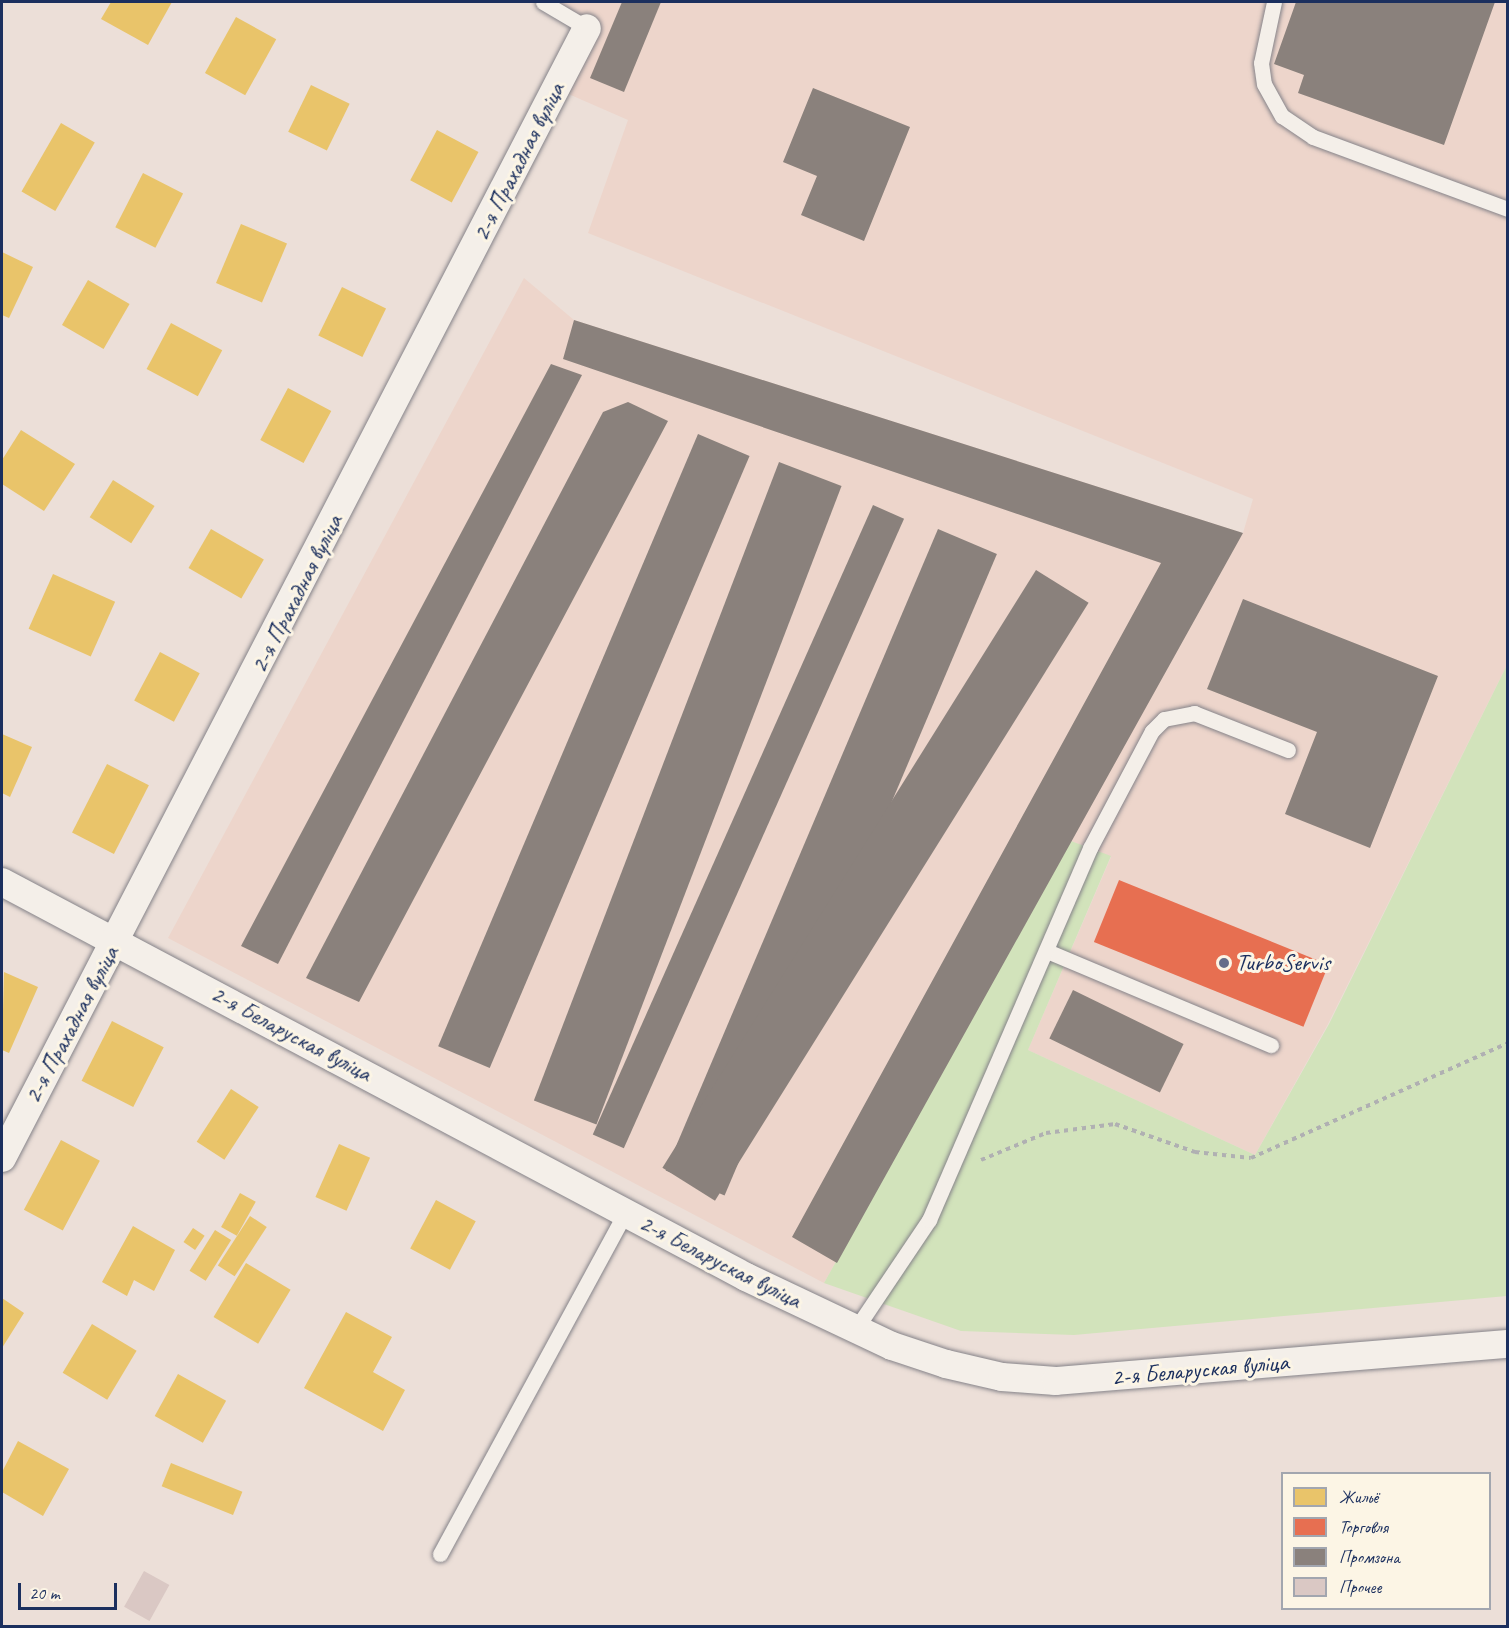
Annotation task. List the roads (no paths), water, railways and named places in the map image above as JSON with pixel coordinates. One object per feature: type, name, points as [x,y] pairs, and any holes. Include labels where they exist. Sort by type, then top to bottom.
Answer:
[{"type":"street","name":"2-я Прахадная вуліца","points":[[2,1158],[117,942],[587,28]]},
{"type":"street","name":"2-я Беларуская вуліца","points":[[2,882],[625,1213],[855,1330],[946,1364],[1002,1377],[1056,1381],[1508,1344]]},
{"type":"lane","points":[[543,2],[587,28]]},
{"type":"lane","points":[[1274,2],[1261,63],[1264,84],[1282,116],[1314,137],[1508,209]]},
{"type":"lane","points":[[855,1330],[908,1258],[952,1172],[1090,848],[1152,731],[1164,719],[1194,714],[1288,750]]},
{"type":"lane","points":[[1047,951],[1271,1045]]},
{"type":"lane","points":[[440,1554],[625,1213]]},
{"type":"place","name":"TurboServis","points":[[1224,963]]}]
